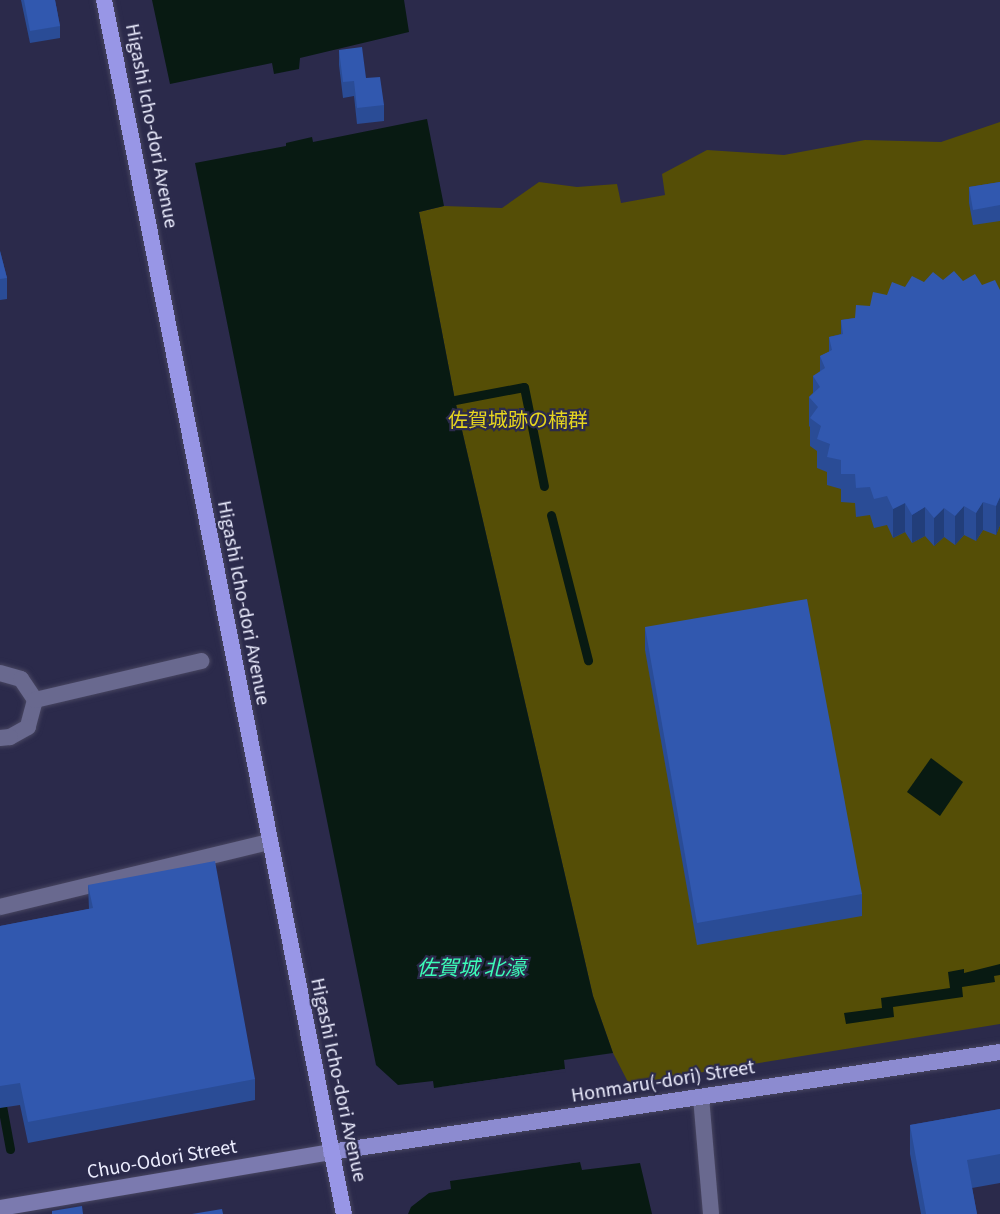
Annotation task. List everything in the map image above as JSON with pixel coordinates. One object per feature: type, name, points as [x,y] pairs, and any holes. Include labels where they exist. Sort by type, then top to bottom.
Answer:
[{"type":"highway","name":"Higashi Icho-dori Avenue","points":[[104,0],[268,842],[344,1214]]},
{"type":"main road","name":"Honmaru(-dori) Street","points":[[331,1152],[1000,1052]]},
{"type":"main road","name":"Chuo-Odori Street","points":[[0,1208],[331,1152]]},
{"type":"street","points":[[35,700],[201,661]]},
{"type":"street","points":[[0,673],[21,679],[35,700],[28,727],[10,737],[0,738]]},
{"type":"street","points":[[0,907],[268,842]]},
{"type":"street","points":[[701,1097],[711,1214]]},
{"type":"green space","name":"佐賀城跡の楠群","points":[[1000,122],[1000,1024],[629,1084],[613,1053],[593,996],[455,400],[419,212],[444,206],[502,208],[539,182],[577,187],[617,184],[621,203],[665,195],[662,174],[707,150],[784,155],[865,140],[941,142]]},
{"type":"water","points":[[152,0],[404,0],[409,32],[300,58],[299,69],[274,74],[272,63],[170,84]]},
{"type":"water","name":"佐賀城 北濠","points":[[427,119],[444,206],[419,212],[455,400],[593,996],[613,1053],[564,1060],[565,1069],[434,1088],[433,1081],[398,1085],[376,1065],[195,163],[286,146],[286,143],[312,137],[313,142]]},
{"type":"water","points":[[931,758],[963,782],[940,816],[907,792]]},
{"type":"water","points":[[1000,964],[1000,975],[994,976],[995,982],[962,987],[963,997],[893,1007],[894,1017],[846,1024],[844,1013],[882,1008],[881,998],[950,988],[948,972],[964,969],[964,973]]},
{"type":"water","points":[[580,1162],[582,1170],[640,1163],[652,1214],[408,1214],[411,1207],[429,1193],[451,1189],[450,1181]]},
{"type":"pier","points":[[565,1069],[566,1072],[434,1088]]},
{"type":"pier","points":[[580,1159],[580,1162],[455,1177]]},
{"type":"building","points":[[24,0],[55,0],[60,26],[30,31]]},
{"type":"building","points":[[362,47],[366,78],[380,77],[384,105],[357,108],[354,81],[343,82],[339,50]]},
{"type":"building","points":[[1000,182],[1000,205],[973,210],[969,187]]},
{"type":"building","points":[[0,251],[7,278],[0,279]]},
{"type":"building","points":[[954,271],[963,281],[975,274],[982,285],[995,280],[1000,290],[1000,497],[996,506],[983,502],[976,513],[964,506],[955,516],[944,508],[934,518],[925,507],[912,515],[905,503],[893,509],[887,496],[874,499],[870,487],[856,488],[855,474],[841,474],[841,460],[827,457],[830,444],[817,439],[821,426],[810,418],[818,407],[809,397],[820,387],[813,376],[825,368],[820,356],[832,350],[829,337],[843,334],[841,320],[855,318],[856,305],[870,306],[873,292],[887,295],[892,282],[905,287],[912,276],[924,282],[933,272],[943,280]]},
{"type":"building","points":[[807,599],[862,894],[697,923],[645,627]]},
{"type":"building","points":[[215,861],[255,1079],[28,1122],[20,1083],[0,1086],[0,926],[93,908],[88,885]]},
{"type":"building","points":[[1000,1109],[1000,1154],[967,1160],[977,1214],[926,1214],[910,1125]]},
{"type":"building","points":[[82,1206],[83,1214],[52,1214],[52,1211]]},
{"type":"building","points":[[222,1209],[223,1214],[192,1214]]},
{"type":"waterway","points":[[455,400],[524,387],[544,486]]},
{"type":"waterway","points":[[551,515],[588,660]]},
{"type":"waterway","points":[[0,1095],[10,1149]]}]
